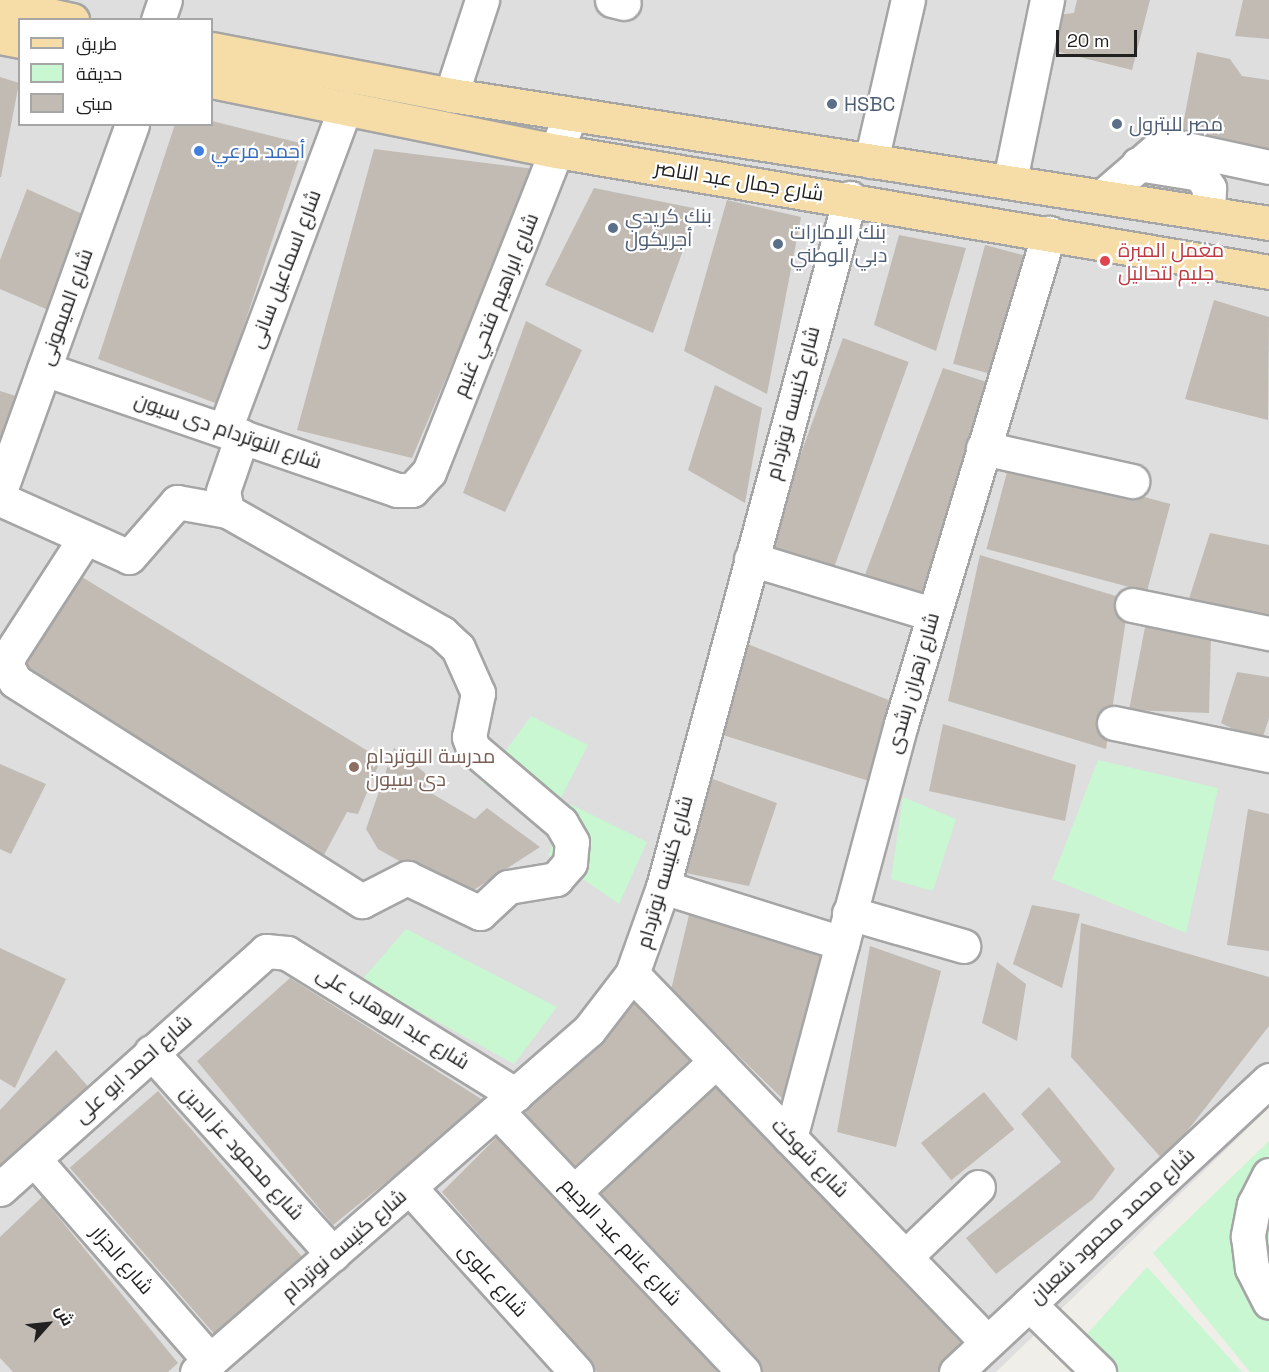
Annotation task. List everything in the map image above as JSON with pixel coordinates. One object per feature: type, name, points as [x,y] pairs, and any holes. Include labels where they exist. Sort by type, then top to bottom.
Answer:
[{"type":"main road","points":[[0,4],[63,18]]},
{"type":"main road","points":[[0,37],[18,41]]},
{"type":"main road","name":"شارع جمال عبد الناصر","points":[[213,49],[451,95],[570,115],[1010,180],[1269,223]]},
{"type":"main road","name":"شارع جمال عبد الناصر","points":[[213,81],[557,151],[1268,267]]},
{"type":"street","points":[[159,18],[165,0]]},
{"type":"street","points":[[451,95],[482,0]]},
{"type":"street","points":[[871,161],[908,0]]},
{"type":"street","points":[[1010,180],[1047,0]]},
{"type":"street","name":"شارع اسماعيل سانى","points":[[227,511],[223,491],[234,433],[345,108]]},
{"type":"street","name":"شارع ابراهيم فتحي غنيم","points":[[412,490],[429,472],[570,115]]},
{"type":"street","name":"شارع الميمونى","points":[[0,490],[131,126]]},
{"type":"street","points":[[1104,195],[1138,164],[1171,144],[1269,167]]},
{"type":"street","points":[[1138,164],[1200,174],[1209,188],[1208,213]]},
{"type":"street","name":"شارع كنيسه نوتردام","points":[[203,1366],[589,1030],[632,974],[663,886],[850,198]]},
{"type":"street","name":"شارع زهران رشدى","points":[[790,1138],[845,928],[932,614],[1049,233]]},
{"type":"street","name":"شارع النوتردام دى سيون","points":[[44,369],[397,490],[412,490]]},
{"type":"street","points":[[983,448],[1132,481]]},
{"type":"street","points":[[0,499],[129,557],[177,502],[227,511],[442,633],[458,648],[476,682],[469,737],[473,748],[561,824],[572,842],[570,863],[556,879],[508,887],[480,913],[407,878],[362,901],[15,681],[6,664],[10,654],[85,538]]},
{"type":"street","points":[[751,559],[932,614]]},
{"type":"street","points":[[1132,605],[1269,633]]},
{"type":"street","points":[[1114,723],[1269,755]]},
{"type":"street","points":[[663,886],[845,928],[963,946]]},
{"type":"street","name":"شارع احمد ابو على","points":[[0,1189],[266,951]]},
{"type":"street","name":"شارع عبد الوهاب على","points":[[266,951],[287,953],[507,1103]]},
{"type":"street","name":"شارع شوكت","points":[[632,974],[987,1342]]},
{"type":"street","name":"شارع محمود عز الدين","points":[[151,1052],[333,1254]]},
{"type":"street","points":[[574,1192],[716,1061]]},
{"type":"street","name":"شارع محمد محمود شعبان","points":[[956,1372],[1269,1080]]},
{"type":"street","name":"شارع غانم عبد الرحيم","points":[[507,1103],[574,1192],[744,1372]]},
{"type":"street","name":"شارع الجزار","points":[[34,1159],[203,1366]]},
{"type":"street","points":[[1269,1175],[1254,1204],[1248,1236],[1252,1268],[1269,1302]]},
{"type":"street","points":[[905,1257],[978,1187]]},
{"type":"street","name":"شارع علوى","points":[[410,1188],[576,1372]]},
{"type":"street","points":[[1029,1304],[1099,1372]]},
{"type":"shaded area","points":[[0,0],[1269,0],[1269,1108],[996,1372],[0,1372]]},
{"type":"green space","points":[[531,716],[588,745],[549,821],[482,783]]},
{"type":"green space","points":[[1098,760],[1218,788],[1186,933],[1052,879]]},
{"type":"green space","points":[[903,797],[956,819],[933,891],[891,879]]},
{"type":"green space","points":[[570,804],[647,842],[619,904],[548,855]]},
{"type":"green space","points":[[406,929],[557,1007],[514,1064],[362,980]]},
{"type":"green space","points":[[1269,1141],[1269,1372],[1250,1372],[1153,1253]]},
{"type":"green space","points":[[1147,1267],[1242,1372],[1108,1372],[1078,1344]]},
{"type":"building","points":[[1077,0],[1150,0],[1132,70],[1051,50],[1057,15],[1074,13]]},
{"type":"building","points":[[1243,0],[1269,0],[1269,39],[1235,36]]},
{"type":"building","points":[[1197,52],[1230,59],[1242,76],[1269,80],[1269,150],[1206,135],[1199,150],[1179,145]]},
{"type":"building","points":[[0,77],[18,83],[18,88],[0,177]]},
{"type":"building","points":[[213,121],[304,144],[218,404],[98,359],[174,126],[213,126]]},
{"type":"building","points":[[374,149],[535,169],[412,458],[297,430]]},
{"type":"building","points":[[594,188],[698,209],[653,333],[545,285]]},
{"type":"building","points":[[27,189],[89,217],[53,312],[0,289],[0,260]]},
{"type":"building","points":[[727,200],[801,217],[767,394],[684,351]]},
{"type":"building","points":[[899,235],[966,248],[936,351],[874,325]]},
{"type":"building","points":[[985,245],[1032,258],[1000,376],[953,364]]},
{"type":"building","points":[[1214,300],[1269,317],[1268,420],[1185,399]]},
{"type":"building","points":[[526,321],[582,350],[505,512],[463,493]]},
{"type":"building","points":[[843,338],[909,362],[830,578],[764,554]]},
{"type":"building","points":[[943,368],[996,385],[923,603],[863,580]]},
{"type":"building","points":[[715,385],[762,408],[745,503],[688,470]]},
{"type":"building","points":[[0,391],[22,398],[0,458]]},
{"type":"building","points":[[1010,461],[1170,504],[1147,592],[986,549]]},
{"type":"building","points":[[1210,533],[1269,545],[1269,624],[1187,605]]},
{"type":"building","points":[[980,555],[1129,600],[1106,749],[948,701]]},
{"type":"building","points":[[82,577],[381,759],[358,814],[347,812],[324,855],[21,672]]},
{"type":"building","points":[[1146,622],[1211,636],[1209,713],[1129,710]]},
{"type":"building","points":[[745,643],[891,701],[869,781],[723,735]]},
{"type":"building","points":[[1237,672],[1269,677],[1269,718],[1261,743],[1221,723]]},
{"type":"building","points":[[943,724],[1076,765],[1065,821],[929,791]]},
{"type":"building","points":[[394,748],[425,773],[426,790],[475,819],[487,808],[540,847],[463,897],[378,849],[366,829]]},
{"type":"building","points":[[0,764],[46,784],[11,854],[0,849]]},
{"type":"building","points":[[705,776],[777,803],[749,886],[681,872]]},
{"type":"building","points":[[1248,809],[1269,814],[1269,951],[1227,945]]},
{"type":"building","points":[[1032,905],[1080,914],[1062,988],[1013,964]]},
{"type":"building","points":[[689,915],[831,954],[790,1106],[671,990]]},
{"type":"building","points":[[1081,923],[1269,977],[1269,1026],[1164,1161],[1071,1057]]},
{"type":"building","points":[[870,946],[941,971],[896,1147],[837,1132]]},
{"type":"building","points":[[0,948],[66,979],[15,1088],[0,1079]]},
{"type":"building","points":[[997,962],[1026,984],[1017,1041],[982,1023]]},
{"type":"building","points":[[290,978],[486,1102],[333,1225],[197,1061]]},
{"type":"building","points":[[637,998],[698,1061],[566,1173],[517,1117]]},
{"type":"building","points":[[56,1050],[91,1090],[0,1178],[0,1110]]},
{"type":"building","points":[[713,1078],[972,1349],[948,1372],[758,1372],[590,1192]]},
{"type":"building","points":[[1049,1087],[1115,1169],[1093,1199],[996,1274],[966,1238],[1061,1162],[1021,1114]]},
{"type":"building","points":[[158,1091],[303,1258],[215,1335],[70,1168]]},
{"type":"building","points":[[984,1092],[1014,1129],[951,1180],[921,1143]]},
{"type":"building","points":[[503,1131],[728,1372],[597,1372],[442,1192]]},
{"type":"building","points":[[42,1197],[178,1363],[168,1372],[13,1372],[0,1358],[0,1237]]},
{"type":"place","name":"HSBC","points":[[832,104]]},
{"type":"place","name":"مصر للبترول","points":[[1117,124]]},
{"type":"place","name":"أحمد مرعي","points":[[199,151]]},
{"type":"place","name":"بنك كريدي أجريكول","points":[[613,228]]},
{"type":"place","name":"بنك الإمارات دبي الوطني","points":[[778,244]]},
{"type":"place","name":"معمل المبرة جليم لتحاليل","points":[[1105,261]]},
{"type":"place","name":"مدرسة النوتردام دى سيون","points":[[354,767]]}]
